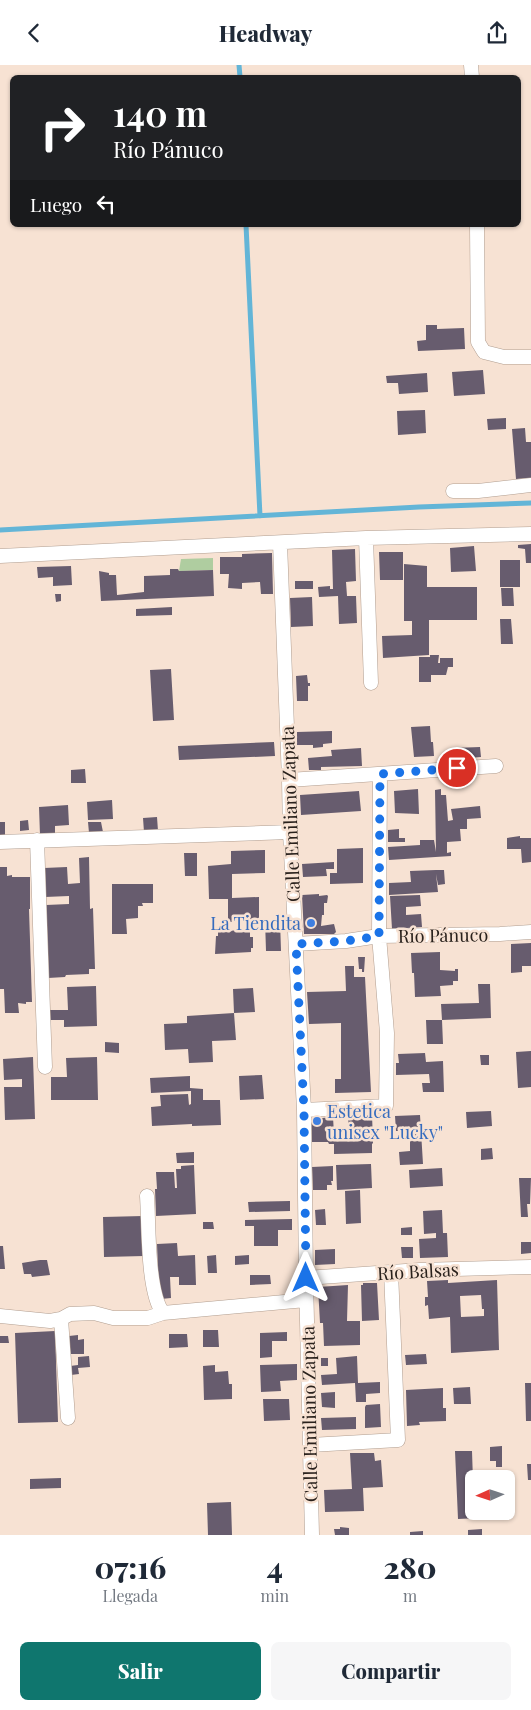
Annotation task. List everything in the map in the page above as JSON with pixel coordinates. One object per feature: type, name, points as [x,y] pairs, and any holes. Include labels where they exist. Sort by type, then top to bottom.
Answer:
[{"type":"street","points":[[477,227],[478,343],[484,352],[504,357],[531,357]]},
{"type":"street","points":[[453,491],[478,491],[531,485]]},
{"type":"street","points":[[0,555],[366,538],[531,534]]},
{"type":"street","points":[[366,538],[371,683]]},
{"type":"street","name":"Calle Emiliano Zapata","points":[[280,543],[290,780],[290,832],[304,1111],[306,1300],[312,1535]]},
{"type":"street","points":[[290,780],[496,766]]},
{"type":"street","points":[[304,1111],[386,1106],[387,1033],[379,936],[380,774]]},
{"type":"street","points":[[0,842],[290,832]]},
{"type":"street","points":[[37,841],[45,1067]]},
{"type":"street","name":"Río Pánuco","points":[[296,944],[346,941],[379,936],[500,934],[531,931]]},
{"type":"street","points":[[147,1196],[152,1282],[158,1307],[163,1313]]},
{"type":"street","name":"Río Balsas","points":[[306,1278],[420,1270],[531,1267]]},
{"type":"street","points":[[310,1445],[398,1440],[392,1272]]},
{"type":"street","points":[[0,1316],[50,1321],[61,1319],[70,1314],[94,1313],[113,1318],[148,1318],[163,1313],[306,1300]]},
{"type":"street","points":[[61,1319],[68,1418]]},
{"type":"green space","points":[[213,558],[213,570],[179,571],[181,559]]},
{"type":"building","points":[[426,325],[437,325],[437,329],[464,328],[465,349],[418,351],[417,341],[426,340]]},
{"type":"building","points":[[483,370],[485,394],[454,396],[452,372]]},
{"type":"building","points":[[427,373],[428,392],[399,394],[398,383],[387,383],[386,376]]},
{"type":"building","points":[[425,410],[426,433],[398,435],[397,411]]},
{"type":"building","points":[[506,418],[506,429],[488,430],[487,419]]},
{"type":"building","points":[[525,428],[526,442],[531,442],[531,478],[516,479],[512,429]]},
{"type":"building","points":[[531,544],[531,563],[526,563],[525,549],[518,548],[518,545]]},
{"type":"building","points":[[474,546],[476,571],[451,572],[450,548]]},
{"type":"building","points":[[355,549],[356,581],[346,582],[347,596],[356,596],[357,623],[339,624],[338,596],[319,597],[318,587],[330,586],[330,589],[333,589],[332,550]]},
{"type":"building","points":[[379,552],[403,552],[403,580],[380,580]]},
{"type":"building","points":[[272,553],[273,594],[261,594],[260,582],[242,583],[242,589],[228,588],[229,574],[220,574],[220,557],[242,557],[242,554]]},
{"type":"building","points":[[500,560],[520,560],[520,587],[500,587]]},
{"type":"building","points":[[404,564],[427,566],[427,587],[477,587],[477,620],[429,620],[429,655],[383,658],[382,636],[412,635],[412,621],[404,621]]},
{"type":"building","points":[[71,566],[72,585],[53,586],[53,577],[38,578],[37,567]]},
{"type":"building","points":[[170,569],[178,569],[179,571],[213,570],[214,596],[101,601],[99,571],[109,573],[109,575],[116,575],[117,595],[144,592],[144,576],[170,575]]},
{"type":"building","points":[[295,581],[313,581],[313,589],[295,589]]},
{"type":"building","points":[[501,588],[513,588],[514,606],[502,606]]},
{"type":"building","points":[[55,594],[61,594],[61,601],[56,602]]},
{"type":"building","points":[[312,597],[313,626],[291,627],[290,598]]},
{"type":"building","points":[[172,607],[172,615],[136,616],[136,609]]},
{"type":"building","points":[[500,619],[511,619],[513,644],[501,644]]},
{"type":"building","points":[[430,655],[439,655],[438,663],[440,663],[440,658],[453,658],[453,667],[448,667],[446,675],[431,675],[431,682],[419,682],[419,657],[430,657]]},
{"type":"building","points":[[171,669],[174,720],[153,721],[150,670]]},
{"type":"building","points":[[307,675],[308,683],[310,683],[310,686],[308,686],[308,701],[297,701],[296,676]]},
{"type":"building","points":[[430,726],[434,756],[414,757],[411,727]]},
{"type":"building","points":[[332,731],[332,743],[323,744],[323,747],[313,748],[313,745],[297,745],[297,732]]},
{"type":"building","points":[[274,742],[275,756],[179,760],[178,746]]},
{"type":"building","points":[[480,747],[481,757],[455,759],[454,748]]},
{"type":"building","points":[[361,748],[362,766],[321,767],[321,770],[309,770],[308,758],[332,756],[331,750]]},
{"type":"building","points":[[85,769],[86,783],[71,783],[71,770]]},
{"type":"building","points":[[418,789],[419,814],[395,813],[394,791]]},
{"type":"building","points":[[441,789],[441,795],[446,795],[448,821],[453,820],[451,809],[480,806],[481,818],[467,819],[467,829],[460,829],[461,841],[447,842],[447,853],[451,852],[451,856],[389,860],[388,847],[420,845],[420,840],[434,840],[436,852],[435,790]]},
{"type":"building","points":[[359,791],[361,811],[301,815],[300,795]]},
{"type":"building","points":[[112,800],[113,819],[88,820],[87,802]]},
{"type":"building","points":[[68,805],[69,825],[55,826],[55,834],[40,835],[39,807]]},
{"type":"building","points":[[157,817],[158,831],[144,832],[143,818]]},
{"type":"building","points":[[28,820],[29,830],[20,831],[20,821]]},
{"type":"building","points":[[0,822],[5,822],[5,839],[0,839]]},
{"type":"building","points":[[88,822],[101,822],[103,832],[89,833]]},
{"type":"building","points":[[399,829],[399,838],[405,838],[405,842],[388,842],[388,830]]},
{"type":"building","points":[[520,836],[520,838],[531,838],[531,862],[522,863],[521,849],[507,849],[507,838]]},
{"type":"building","points":[[363,848],[363,883],[330,884],[330,873],[337,873],[337,849]]},
{"type":"building","points":[[265,850],[265,873],[232,874],[232,898],[259,897],[259,921],[228,922],[228,899],[209,899],[208,866],[231,864],[231,851]]},
{"type":"building","points":[[184,853],[197,853],[197,876],[185,876]]},
{"type":"building","points":[[89,857],[90,909],[93,908],[95,969],[89,969],[89,974],[48,978],[46,905],[69,904],[69,896],[45,897],[44,868],[67,867],[68,884],[80,883],[79,858]]},
{"type":"building","points":[[334,862],[334,869],[326,869],[327,876],[303,877],[302,864]]},
{"type":"building","points":[[0,867],[7,867],[7,876],[30,877],[29,909],[32,1002],[26,1002],[26,1004],[18,1003],[19,1013],[5,1013],[4,989],[0,989]]},
{"type":"building","points":[[444,870],[445,884],[438,885],[436,874],[438,892],[389,895],[389,883],[411,882],[410,871]]},
{"type":"building","points":[[112,884],[153,884],[153,903],[142,903],[143,906],[138,906],[138,918],[126,919],[127,934],[112,934]]},
{"type":"building","points":[[319,894],[319,896],[328,896],[327,903],[324,903],[324,915],[322,915],[321,926],[334,924],[336,932],[334,934],[304,934],[302,895]]},
{"type":"building","points":[[420,895],[421,906],[406,907],[406,915],[421,914],[422,927],[392,929],[390,896]]},
{"type":"building","points":[[265,920],[280,920],[281,951],[266,951]]},
{"type":"building","points":[[227,929],[229,931],[250,929],[250,937],[253,937],[251,952],[215,954],[218,931],[227,931]]},
{"type":"building","points":[[531,943],[531,966],[522,966],[522,972],[511,973],[511,944]]},
{"type":"building","points":[[440,952],[440,970],[455,971],[455,969],[458,969],[458,981],[453,981],[453,985],[440,986],[441,996],[415,997],[411,953]]},
{"type":"building","points":[[358,957],[365,957],[364,972],[362,972],[362,969],[359,969]]},
{"type":"building","points":[[345,966],[354,966],[354,977],[365,977],[371,1092],[335,1093],[335,1079],[341,1079],[341,1023],[309,1024],[307,992],[346,991]]},
{"type":"building","points":[[478,984],[490,984],[491,1018],[442,1020],[441,1004],[479,1003]]},
{"type":"building","points":[[96,986],[97,1026],[64,1027],[64,1020],[48,1020],[48,1010],[68,1010],[67,987]]},
{"type":"building","points":[[253,988],[255,1012],[234,1013],[233,989]]},
{"type":"building","points":[[234,1013],[236,1040],[212,1041],[213,1062],[189,1063],[188,1049],[165,1050],[164,1024],[187,1023],[187,1016]]},
{"type":"building","points":[[426,1020],[442,1020],[443,1044],[427,1044]]},
{"type":"building","points":[[105,1042],[119,1043],[119,1053],[105,1052]]},
{"type":"building","points":[[531,1051],[531,1087],[518,1088],[516,1052]]},
{"type":"building","points":[[425,1053],[426,1062],[443,1061],[444,1092],[423,1092],[422,1083],[430,1083],[429,1074],[396,1075],[396,1063],[399,1063],[398,1054]]},
{"type":"building","points":[[480,1055],[489,1055],[489,1065],[481,1065]]},
{"type":"building","points":[[33,1057],[35,1119],[5,1120],[4,1087],[22,1087],[22,1079],[4,1080],[3,1059]]},
{"type":"building","points":[[97,1057],[98,1100],[51,1100],[51,1077],[67,1077],[66,1058]]},
{"type":"building","points":[[262,1075],[264,1099],[240,1100],[239,1076]]},
{"type":"building","points":[[190,1076],[190,1088],[203,1089],[203,1100],[220,1100],[221,1125],[152,1126],[151,1107],[161,1106],[160,1095],[188,1094],[189,1105],[191,1104],[191,1091],[151,1093],[150,1078]]},
{"type":"building","points":[[491,1111],[492,1126],[467,1128],[466,1112]]},
{"type":"building","points":[[372,1114],[372,1153],[334,1154],[334,1144],[312,1142],[311,1119],[333,1117],[334,1134],[338,1133],[338,1129],[349,1129],[348,1116]]},
{"type":"building","points":[[420,1115],[423,1164],[400,1165],[399,1152],[410,1151],[410,1131],[396,1131],[395,1116]]},
{"type":"building","points":[[492,1148],[493,1159],[481,1160],[481,1149]]},
{"type":"building","points":[[194,1152],[194,1163],[177,1163],[176,1153]]},
{"type":"building","points":[[371,1164],[372,1188],[337,1190],[336,1165]]},
{"type":"building","points":[[194,1165],[196,1214],[156,1216],[156,1172],[174,1172],[175,1188],[177,1188],[176,1169],[181,1169],[181,1166]]},
{"type":"building","points":[[333,1166],[332,1185],[327,1185],[327,1190],[313,1190],[312,1167]]},
{"type":"building","points":[[442,1168],[443,1186],[410,1188],[409,1170]]},
{"type":"building","points":[[519,1178],[531,1178],[530,1204],[527,1204],[528,1217],[521,1217]]},
{"type":"building","points":[[360,1190],[361,1223],[346,1224],[345,1191]]},
{"type":"building","points":[[290,1201],[290,1211],[249,1212],[248,1202]]},
{"type":"building","points":[[325,1209],[326,1225],[316,1225],[315,1210]]},
{"type":"building","points":[[442,1210],[443,1233],[447,1233],[448,1257],[420,1258],[419,1239],[436,1238],[436,1233],[424,1234],[423,1211]]},
{"type":"building","points":[[143,1216],[144,1256],[104,1257],[103,1217]]},
{"type":"building","points":[[292,1219],[292,1230],[278,1230],[278,1246],[254,1246],[254,1226],[245,1226],[245,1220]]},
{"type":"building","points":[[203,1222],[213,1222],[214,1229],[203,1229]]},
{"type":"building","points":[[412,1227],[412,1235],[401,1235],[401,1228]]},
{"type":"building","points":[[521,1242],[531,1242],[531,1253],[521,1254]]},
{"type":"building","points":[[177,1243],[178,1256],[195,1255],[196,1285],[179,1285],[179,1277],[170,1277],[171,1298],[161,1299],[159,1296],[157,1244]]},
{"type":"building","points":[[0,1246],[3,1246],[5,1269],[0,1269]]},
{"type":"building","points":[[401,1247],[413,1247],[413,1258],[402,1258]]},
{"type":"building","points":[[335,1249],[335,1264],[315,1265],[315,1250]]},
{"type":"building","points":[[216,1255],[217,1273],[208,1273],[207,1256]]},
{"type":"building","points":[[249,1255],[249,1264],[235,1265],[235,1256]]},
{"type":"building","points":[[47,1260],[50,1275],[32,1277],[31,1274],[24,1274],[22,1263]]},
{"type":"building","points":[[250,1275],[270,1275],[271,1284],[250,1285]]},
{"type":"building","points":[[448,1280],[448,1283],[497,1280],[499,1350],[451,1353],[450,1317],[429,1319],[428,1305],[425,1306],[425,1297],[428,1297],[427,1281]],"holes":[[[481,1295],[482,1309],[484,1309],[484,1316],[461,1317],[460,1296]]]},
{"type":"building","points":[[363,1283],[377,1283],[379,1320],[362,1321],[361,1285]]},
{"type":"building","points":[[348,1285],[347,1321],[360,1321],[360,1345],[324,1346],[323,1323],[320,1323],[318,1287]]},
{"type":"building","points":[[203,1330],[218,1330],[219,1347],[203,1347]]},
{"type":"building","points":[[55,1331],[58,1422],[18,1423],[15,1333]]},
{"type":"building","points":[[287,1332],[287,1341],[272,1341],[272,1357],[260,1358],[260,1333]]},
{"type":"building","points":[[169,1334],[187,1334],[188,1347],[169,1348]]},
{"type":"building","points":[[78,1335],[78,1340],[84,1339],[84,1354],[69,1354],[69,1336]]},
{"type":"building","points":[[0,1336],[8,1336],[9,1343],[0,1343]]},
{"type":"building","points":[[426,1354],[427,1364],[406,1365],[405,1355]]},
{"type":"building","points":[[89,1356],[90,1367],[78,1368],[79,1374],[71,1375],[70,1366],[78,1365],[78,1357]]},
{"type":"building","points":[[357,1356],[358,1383],[380,1382],[380,1393],[366,1394],[366,1402],[356,1402],[355,1383],[322,1385],[321,1375],[337,1374],[336,1358]]},
{"type":"building","points":[[321,1358],[328,1358],[328,1366],[321,1366]]},
{"type":"building","points":[[297,1364],[297,1380],[280,1381],[281,1391],[261,1392],[260,1365]]},
{"type":"building","points":[[215,1365],[215,1372],[228,1371],[229,1384],[232,1384],[232,1399],[204,1400],[203,1366]]},
{"type":"building","points":[[525,1383],[531,1383],[531,1421],[526,1421]]},
{"type":"building","points":[[470,1387],[471,1404],[454,1404],[453,1388]]},
{"type":"building","points":[[443,1388],[443,1408],[446,1408],[446,1421],[419,1422],[420,1425],[407,1426],[406,1390]]},
{"type":"building","points":[[335,1392],[335,1408],[322,1407],[321,1393]]},
{"type":"building","points":[[263,1399],[289,1399],[290,1420],[264,1421]]},
{"type":"building","points":[[380,1404],[381,1427],[365,1428],[366,1405]]},
{"type":"building","points":[[356,1417],[356,1429],[322,1430],[321,1418]]},
{"type":"building","points":[[502,1446],[502,1467],[496,1467],[496,1461],[490,1461],[490,1447]]},
{"type":"building","points":[[455,1451],[472,1451],[473,1470],[465,1470],[465,1519],[458,1519]]},
{"type":"building","points":[[350,1453],[374,1453],[375,1461],[381,1460],[383,1487],[363,1488],[364,1511],[325,1512],[324,1490],[352,1489]]},
{"type":"building","points":[[527,1464],[531,1464],[531,1480],[528,1480]]},
{"type":"building","points":[[61,1478],[61,1488],[30,1489],[30,1479]]},
{"type":"building","points":[[231,1502],[232,1535],[208,1535],[207,1503]]},
{"type":"building","points":[[340,1527],[349,1528],[349,1535],[335,1535],[334,1529],[340,1529]]},
{"type":"building","points":[[482,1529],[482,1535],[468,1535],[468,1530]]},
{"type":"building","points":[[423,1531],[423,1535],[410,1535],[410,1532]]},
{"type":"waterway","points":[[239,65],[240,75]]},
{"type":"waterway","points":[[246,227],[260,516]]},
{"type":"waterway","points":[[0,530],[419,507],[531,503]]},
{"type":"place","name":"La Tiendita","points":[[311,923]]},
{"type":"place","name":"Estetica unisex \"Lucky\"","points":[[317,1121]]},
{"type":"route","points":[[306,1278],[304,1111],[296,944],[346,941],[379,936],[380,774],[457,768]]}]
